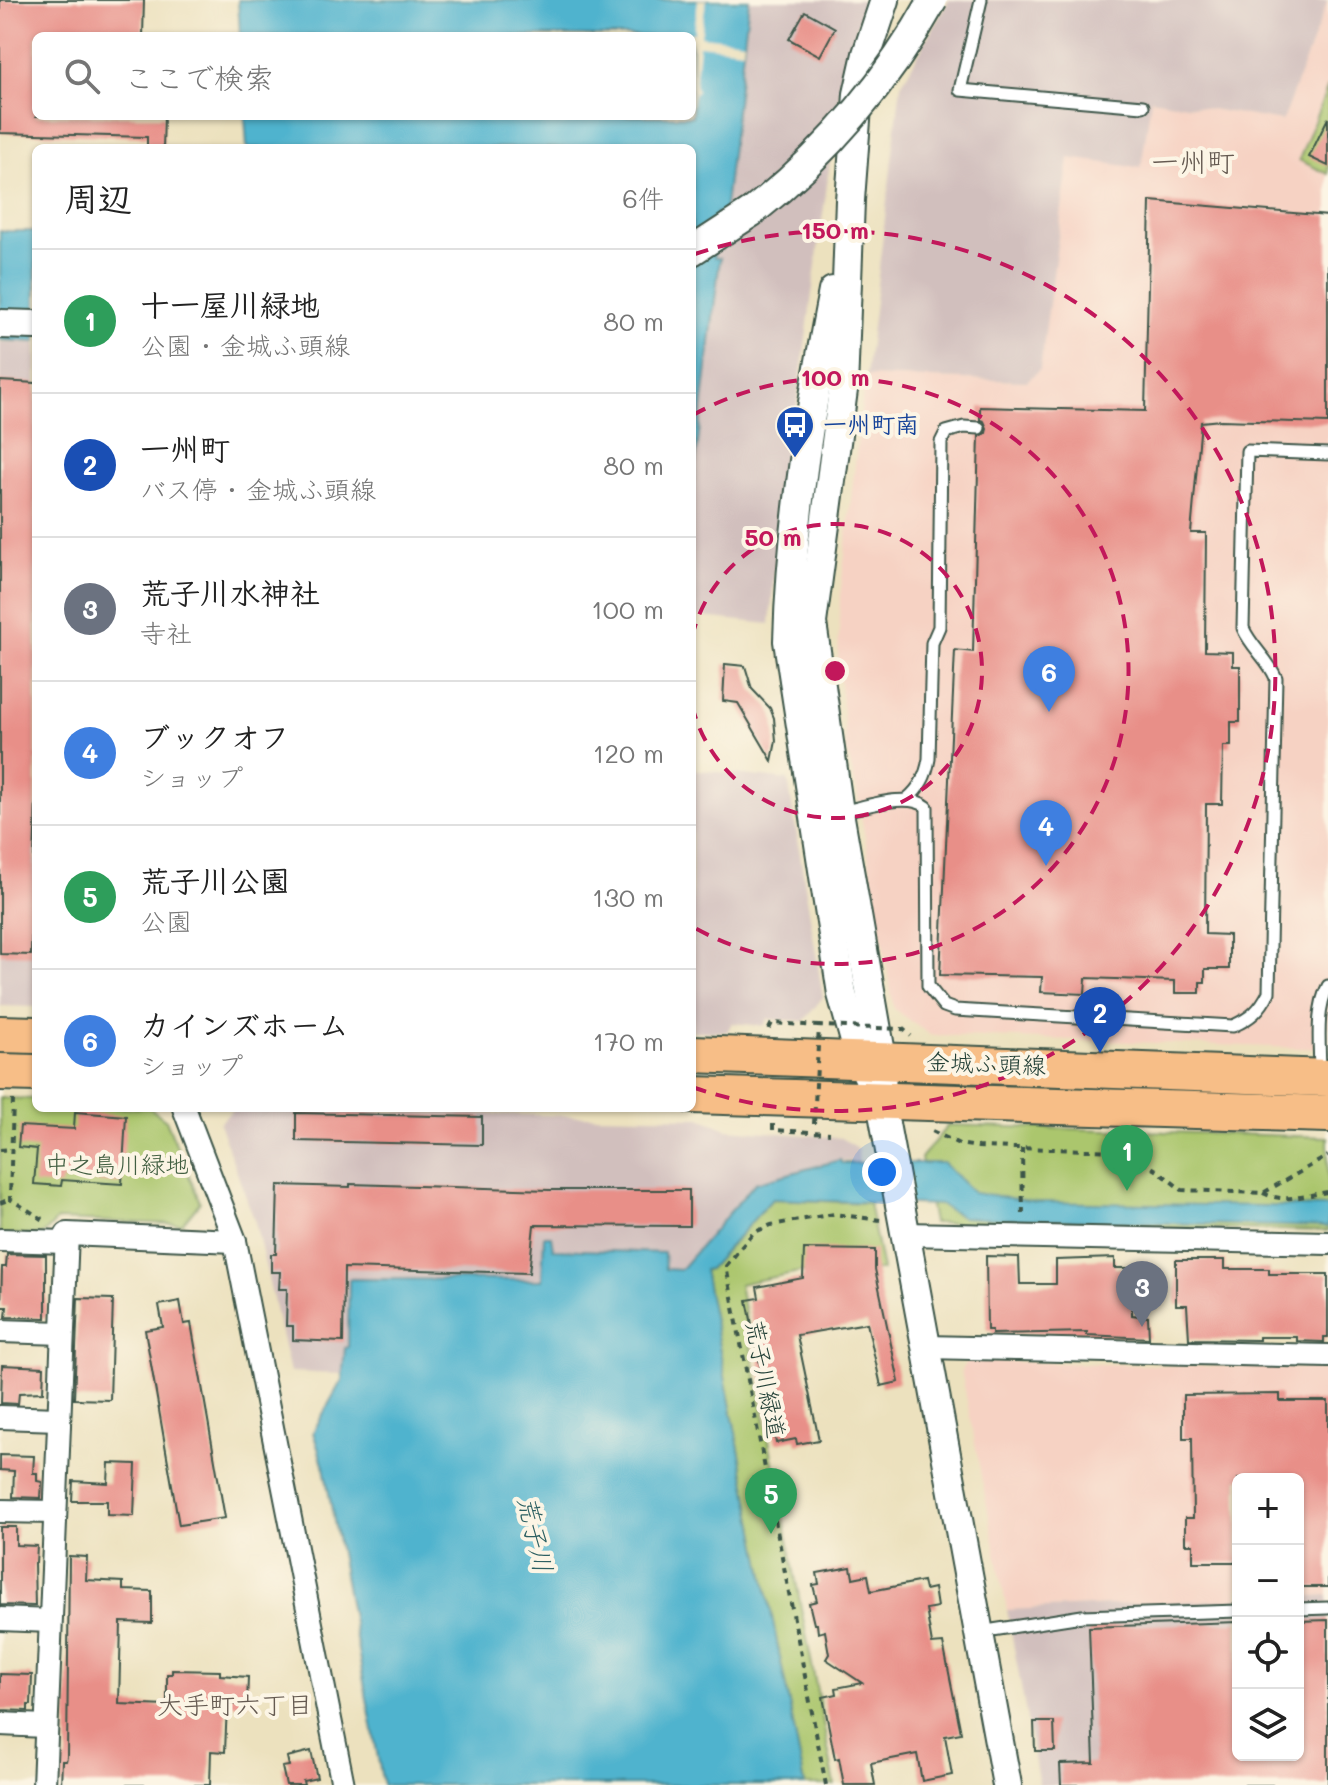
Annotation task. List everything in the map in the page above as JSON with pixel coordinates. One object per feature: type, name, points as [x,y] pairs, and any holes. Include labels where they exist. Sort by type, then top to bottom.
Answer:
[{"type":"main road","points":[[0,1034],[32,1035]]},
{"type":"main road","name":"金城ふ頭線","points":[[696,1054],[1324,1078]]},
{"type":"main road","name":"金城ふ頭線","points":[[696,1095],[1328,1114]]},
{"type":"street","points":[[885,0],[858,94],[850,200],[843,390],[812,623],[842,994],[871,1059],[881,1102],[1007,1785]]},
{"type":"street","points":[[696,249],[772,197],[832,141],[884,80],[933,0]]},
{"type":"street","points":[[0,324],[32,325]]},
{"type":"street","points":[[186,1112],[235,1241],[343,1785]]},
{"type":"street","points":[[903,1222],[1328,1243]]},
{"type":"street","points":[[44,1785],[66,1238]]},
{"type":"street","points":[[0,1240],[235,1241]]},
{"type":"street","points":[[0,1331],[62,1333]]},
{"type":"street","points":[[926,1347],[1328,1356]]},
{"type":"street","points":[[0,1417],[58,1419]]},
{"type":"street","points":[[0,1511],[54,1512]]},
{"type":"street","points":[[0,1619],[50,1621]]},
{"type":"street","points":[[0,1724],[45,1726]]},
{"type":"lane","points":[[981,0],[960,90],[1143,106]]},
{"type":"lane","points":[[907,799],[926,776],[929,759],[932,643],[939,627],[941,442],[946,432],[964,427],[979,428]]},
{"type":"lane","points":[[828,814],[907,799],[918,800],[927,807],[928,986],[944,1006],[955,1010],[1233,1026],[1250,1018],[1262,1006],[1269,992],[1276,678],[1271,666],[1247,638],[1243,628],[1247,451],[1328,454]]},
{"type":"lane","points":[[1324,1078],[1320,1027],[1328,986]]},
{"type":"lane","points":[[1304,1609],[1328,1608]]},
{"type":"lane","points":[[979,1632],[1082,1616],[1232,1611]]},
{"type":"path","points":[[757,1030],[769,1030],[772,1023],[903,1029],[911,1036]]},
{"type":"path","points":[[814,1124],[819,1026]]},
{"type":"path","points":[[10,1199],[17,1073]]},
{"type":"path","points":[[920,1124],[959,1144],[978,1147],[1125,1151],[1182,1190],[1263,1193],[1276,1199],[1295,1199],[1328,1192]]},
{"type":"path","points":[[1022,1148],[1023,1223]]},
{"type":"path","points":[[0,1150],[12,1149]]},
{"type":"path","points":[[1263,1193],[1328,1156]]},
{"type":"path","points":[[0,1203],[10,1199]]},
{"type":"path","points":[[10,1199],[66,1238]]},
{"type":"path","name":"荒子川緑道","points":[[826,1785],[726,1266],[753,1233],[771,1225],[834,1214],[903,1222]]},
{"type":"shaded area","points":[[750,0],[866,0],[839,97],[775,565],[770,624],[696,616],[696,458],[719,258],[714,258],[716,213],[724,213]]},
{"type":"shaded area","points":[[949,0],[1328,0],[1282,121],[1151,99],[1141,168],[1069,158],[1040,369],[1027,381],[866,376],[901,85]]},
{"type":"shaded area","points":[[1328,0],[1328,1049],[930,1035],[894,1009],[857,791],[846,747],[838,662],[840,597],[865,376],[1027,381],[1040,368],[1069,158],[1151,99],[1282,121]]},
{"type":"shaded area","points":[[0,342],[32,343],[32,1007],[0,1006]]},
{"type":"shaded area","points":[[696,769],[788,780],[823,997],[804,1021],[768,1019],[764,1026],[732,1023],[727,1032],[696,1031]]},
{"type":"shaded area","points":[[230,1112],[700,1118],[727,1129],[842,1138],[858,1149],[859,1163],[840,1160],[725,1219],[680,1270],[665,1269],[663,1253],[552,1249],[545,1236],[542,1281],[350,1279],[348,1348],[345,1348],[343,1374],[290,1372],[255,1222],[219,1123]]},
{"type":"shaded area","points":[[967,1361],[1328,1369],[1328,1595],[1304,1597],[1304,1473],[1232,1473],[1232,1599],[1007,1610],[961,1370]]},
{"type":"shaded area","points":[[1328,1595],[1328,1785],[1039,1785],[1007,1610],[1232,1599],[1232,1761],[1304,1761],[1304,1597]]},
{"type":"green space","points":[[1328,86],[1328,174],[1299,160]]},
{"type":"green space","name":"中之島川緑地","points":[[0,1098],[32,1099],[32,1112],[155,1112],[166,1120],[200,1202],[182,1224],[57,1220],[43,1235],[0,1234]]},
{"type":"green space","points":[[948,1125],[1328,1137],[1328,1231],[933,1223],[921,1158]]},
{"type":"green space","points":[[772,1199],[869,1203],[882,1270],[804,1271],[739,1284],[835,1785],[805,1785],[704,1270],[709,1269]]},
{"type":"water","points":[[238,0],[749,0],[724,214],[716,213],[715,225],[722,227],[721,249],[714,249],[714,258],[720,258],[696,459],[696,144],[247,144],[245,120],[696,120],[696,32],[240,32]]},
{"type":"water","points":[[0,231],[32,231],[32,342],[0,340]]},
{"type":"water","name":"荒子川","points":[[840,1160],[842,1163],[943,1163],[974,1193],[1037,1202],[1328,1207],[1328,1227],[975,1218],[962,1217],[940,1205],[772,1199],[709,1269],[704,1270],[805,1785],[383,1785],[324,1467],[313,1432],[342,1380],[345,1348],[348,1347],[349,1279],[542,1280],[544,1236],[551,1236],[553,1249],[664,1253],[665,1269],[680,1270],[755,1183]]},
{"type":"pier","points":[[698,0],[706,0],[701,36],[744,41],[743,50],[699,45],[696,74],[694,32]]},
{"type":"building","points":[[0,0],[144,0],[143,32],[32,32],[32,120],[164,120],[163,144],[147,144],[147,137],[0,133]]},
{"type":"building","points":[[805,11],[835,28],[820,56],[789,39]]},
{"type":"building","points":[[1328,118],[1328,166],[1309,157]]},
{"type":"building","points":[[1150,201],[1328,216],[1328,423],[1201,422],[1191,533],[1206,533],[1205,651],[1233,652],[1233,666],[1240,666],[1240,722],[1231,722],[1231,746],[1223,746],[1222,804],[1206,804],[1205,934],[1229,935],[1229,969],[1205,969],[1205,982],[1200,982],[1200,993],[1175,993],[1175,981],[1086,978],[1085,994],[1041,992],[1042,977],[940,975],[955,650],[973,652],[979,436],[986,433],[987,428],[980,420],[980,407],[1145,411]]},
{"type":"building","points":[[0,381],[32,383],[32,924],[31,955],[0,954]]},
{"type":"building","points":[[725,664],[745,666],[752,689],[770,708],[776,741],[772,761],[738,703],[723,701]]},
{"type":"building","points":[[75,1112],[126,1116],[122,1184],[62,1180],[61,1186],[34,1184],[37,1149],[18,1147],[20,1126],[74,1129]]},
{"type":"building","points":[[296,1113],[482,1117],[482,1145],[296,1141]]},
{"type":"building","points":[[350,1184],[550,1190],[689,1190],[689,1226],[534,1225],[529,1273],[344,1268],[343,1342],[293,1340],[293,1326],[286,1326],[287,1289],[279,1289],[280,1272],[271,1272],[271,1254],[276,1254],[278,1185],[350,1187]]},
{"type":"building","points":[[804,1249],[875,1250],[875,1269],[899,1382],[881,1386],[867,1323],[797,1335],[819,1440],[797,1444],[796,1439],[776,1443],[747,1300],[759,1298],[757,1287],[803,1278]]},
{"type":"building","points":[[7,1254],[46,1255],[46,1318],[6,1317],[7,1307],[1,1307],[2,1267],[6,1267]]},
{"type":"building","points":[[986,1256],[1019,1257],[1020,1284],[1056,1284],[1056,1260],[1115,1258],[1115,1268],[1132,1268],[1132,1315],[1148,1317],[1149,1338],[1087,1335],[1087,1332],[992,1334],[992,1330],[987,1330]]},
{"type":"building","points":[[1176,1260],[1225,1260],[1225,1269],[1269,1269],[1269,1274],[1328,1274],[1328,1337],[1324,1337],[1324,1342],[1297,1341],[1297,1337],[1189,1339],[1187,1305],[1176,1305]]},
{"type":"building","points":[[78,1298],[113,1299],[110,1400],[74,1399]]},
{"type":"building","points":[[180,1301],[184,1324],[191,1323],[225,1518],[179,1525],[145,1330],[163,1327],[159,1305]]},
{"type":"building","points":[[2,1365],[44,1367],[43,1392],[19,1393],[18,1404],[1,1403]]},
{"type":"building","points":[[1280,1394],[1280,1401],[1328,1401],[1328,1587],[1304,1587],[1304,1473],[1232,1473],[1232,1562],[1193,1562],[1193,1544],[1185,1544],[1185,1518],[1193,1518],[1192,1438],[1183,1438],[1183,1395]]},
{"type":"building","points":[[0,1455],[34,1456],[33,1473],[37,1473],[37,1481],[42,1482],[41,1498],[13,1497],[14,1471],[0,1470]]},
{"type":"building","points":[[109,1463],[136,1464],[134,1516],[107,1515],[107,1501],[72,1501],[73,1481],[108,1483]]},
{"type":"building","points":[[0,1527],[16,1527],[16,1545],[37,1546],[34,1563],[35,1606],[0,1605]]},
{"type":"building","points":[[69,1556],[87,1557],[86,1580],[123,1582],[123,1590],[152,1591],[152,1623],[121,1622],[119,1704],[167,1706],[167,1674],[172,1674],[172,1670],[220,1671],[220,1675],[248,1677],[247,1705],[227,1704],[225,1752],[211,1751],[210,1785],[61,1785],[62,1761],[66,1761],[67,1757]]},
{"type":"building","points":[[851,1567],[853,1578],[868,1575],[871,1591],[923,1581],[925,1590],[934,1588],[937,1607],[926,1609],[932,1644],[943,1643],[961,1733],[945,1736],[952,1775],[922,1781],[917,1754],[871,1763],[875,1785],[844,1785],[839,1758],[835,1759],[823,1697],[837,1694],[836,1688],[862,1683],[826,1659],[829,1654],[825,1631],[818,1633],[809,1603],[817,1601],[813,1585],[819,1584],[817,1573]]},
{"type":"building","points":[[1328,1620],[1328,1785],[1061,1785],[1060,1764],[1094,1763],[1089,1627],[1232,1622],[1232,1761],[1304,1761],[1304,1621]]},
{"type":"building","points":[[0,1674],[32,1675],[28,1711],[0,1710]]},
{"type":"building","points":[[1034,1722],[1054,1722],[1055,1751],[1035,1751]]},
{"type":"building","points":[[311,1751],[317,1778],[303,1781],[304,1785],[286,1785],[282,1767],[289,1766],[287,1757]]},
{"type":"place","name":"一州町南","points":[[795,459]]},
{"type":"place","name":"カインズホーム","points":[[1049,712]]},
{"type":"place","name":"ブックオフ","points":[[1046,866]]},
{"type":"place","name":"一州町","points":[[1100,1053]]},
{"type":"place","name":"十一屋川緑地","points":[[1127,1191]]},
{"type":"place","name":"荒子川水神社","points":[[1142,1327]]},
{"type":"place","name":"荒子川公園","points":[[771,1534]]},
{"type":"district","name":"一州町","points":[[1193,162]]},
{"type":"district","name":"大手町六丁目","points":[[235,1705]]}]
